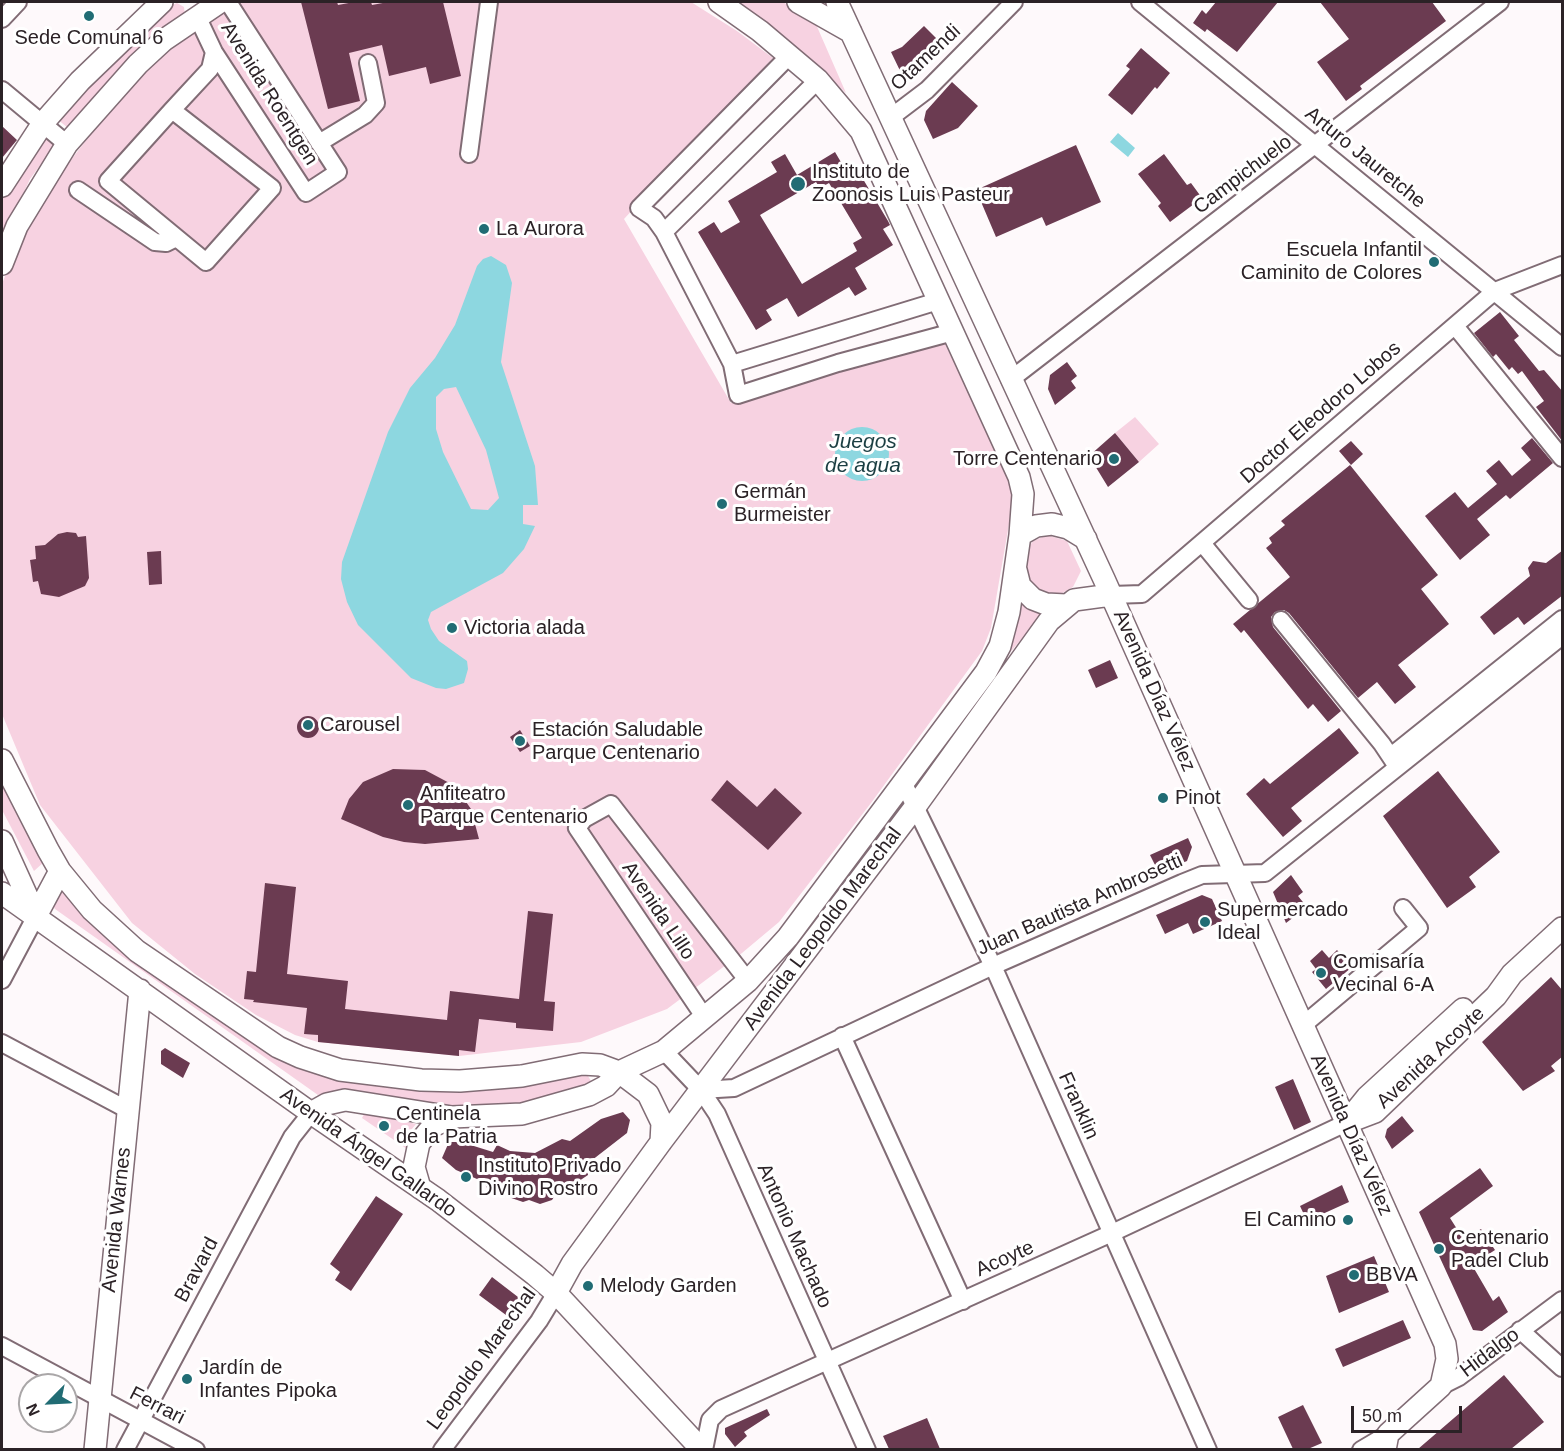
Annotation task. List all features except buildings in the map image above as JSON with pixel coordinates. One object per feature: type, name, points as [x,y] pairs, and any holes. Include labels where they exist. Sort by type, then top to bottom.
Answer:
[{"type":"main road","points":[[2,186],[43,123],[112,47],[162,2]]},
{"type":"main road","points":[[2,264],[17,226],[67,144],[138,64],[164,40],[220,2]]},
{"type":"main road","points":[[719,2],[790,55],[818,80],[843,108],[869,146],[1022,487],[1020,535],[1040,525],[1057,524],[1086,540]]},
{"type":"main road","points":[[798,2],[851,32]]},
{"type":"main road","name":"Avenida Díaz Vélez","points":[[837,2],[1111,595],[1445,1344],[1447,1359],[1441,1386]]},
{"type":"main road","points":[[843,108],[857,118],[868,122],[879,123],[890,118]]},
{"type":"main road","points":[[993,419],[1010,380]]},
{"type":"main road","name":"Avenida Leopoldo Marechal","points":[[311,1113],[327,1104],[345,1100],[452,1117],[499,1116],[550,1107],[589,1095],[606,1086],[619,1072],[664,1051],[705,1018],[748,981],[788,937],[986,672],[997,654],[1009,612],[1020,535]]},
{"type":"main road","points":[[1015,560],[1018,581],[1027,594],[1041,603],[1066,605]]},
{"type":"main road","name":"Avenida Leopoldo Marechal","points":[[556,1293],[572,1264],[661,1142],[915,807],[1040,632],[1066,605],[1088,596],[1111,595]]},
{"type":"main road","points":[[2,760],[60,871],[92,910],[137,951],[262,1037],[311,1061],[370,1076],[460,1081],[522,1076],[582,1064],[600,1065],[619,1072],[642,1088],[655,1104],[662,1123],[661,1142]]},
{"type":"main road","points":[[2,841],[36,916]]},
{"type":"main road","points":[[36,916],[60,871]]},
{"type":"main road","name":"Avenida Ángel Gallardo","points":[[2,893],[420,1188],[556,1293],[703,1449]]},
{"type":"main road","name":"Avenida Acoyte","points":[[1346,1123],[1367,1097],[1488,986],[1512,974],[1563,928]]},
{"type":"main road","name":"Avenida Warnes","points":[[95,1449],[140,990]]},
{"type":"main road","points":[[420,1188],[414,1167],[419,1143],[433,1126],[452,1117]]},
{"type":"main road","name":"Hidalgo","points":[[1387,1442],[1441,1386]]},
{"type":"street","points":[[2,19],[18,2]]},
{"type":"street","name":"Avenida Roentgen","points":[[197,16],[214,52],[306,193],[338,172],[228,2]]},
{"type":"street","points":[[469,154],[489,2]]},
{"type":"street","name":"Otamendi","points":[[890,118],[927,90],[1014,2]]},
{"type":"street","name":"Arturo Jauretche","points":[[1140,2],[1563,347]]},
{"type":"street","name":"Campichuelo","points":[[1010,380],[1317,146],[1500,2]]},
{"type":"street","points":[[172,110],[272,188],[206,262],[108,182],[172,110],[210,69],[214,52]]},
{"type":"street","points":[[790,55],[639,208],[654,218],[664,232],[732,364],[738,395],[838,363],[953,332]]},
{"type":"street","points":[[319,143],[365,115],[376,103],[368,63]]},
{"type":"street","points":[[664,232],[818,80]]},
{"type":"street","points":[[2,90],[67,144]]},
{"type":"street","points":[[78,190],[155,242],[166,243],[176,238]]},
{"type":"street","points":[[103,207],[119,190]]},
{"type":"street","name":"Doctor Eleodoro Lobos","points":[[1111,595],[1142,594],[1495,291],[1563,265]]},
{"type":"street","points":[[732,364],[938,301]]},
{"type":"street","points":[[1455,326],[1563,458]]},
{"type":"street","points":[[1202,543],[1249,600]]},
{"type":"street","points":[[1281,620],[1390,756],[1563,619]]},
{"type":"street","name":"Juan Bautista Ambrosetti","points":[[701,1090],[734,1088],[993,966],[1202,875],[1265,873],[1390,756],[1563,636]]},
{"type":"street","name":"Franklin","points":[[904,784],[993,966],[1208,1449]]},
{"type":"street","name":"Avenida Lillo","points":[[705,1018],[577,828],[591,814],[612,804],[748,981]]},
{"type":"street","points":[[1302,1026],[1419,928],[1403,908]]},
{"type":"street","points":[[2,980],[36,916]]},
{"type":"street","points":[[842,1036],[963,1301]]},
{"type":"street","points":[[2,1042],[128,1110]]},
{"type":"street","name":"Antonio Machado","points":[[664,1051],[701,1090],[717,1114],[867,1449]]},
{"type":"street","name":"Bravard","points":[[125,1449],[292,1137],[311,1113]]},
{"type":"street","name":"Acoyte","points":[[703,1449],[710,1420],[721,1409],[1112,1233],[1346,1123]]},
{"type":"street","name":"Leopoldo Marechal","points":[[442,1449],[539,1321],[556,1293]]},
{"type":"street","name":"Hidalgo","points":[[1441,1386],[1459,1377],[1563,1300]]},
{"type":"street","points":[[1520,1330],[1563,1368]]},
{"type":"street","name":"Ferrari","points":[[2,1346],[196,1449]]},
{"type":"street","name":"Hidalgo","points":[[1361,1449],[1387,1442]]},
{"type":"shaded area","points":[[236,2],[691,2],[737,31],[773,58],[624,219],[731,403],[943,339],[1009,480],[1013,501],[991,628],[982,651],[871,803],[779,922],[742,953],[667,1009],[581,1042],[459,1056],[318,1042],[295,1035],[256,1015],[195,974],[132,923],[40,805],[2,714],[2,284],[27,218],[93,131],[142,74],[180,37]]},
{"type":"shaded area","points":[[736,2],[783,2],[815,22],[846,93],[786,39]]},
{"type":"shaded area","points":[[177,3],[184,7],[185,16],[68,128],[57,119],[91,78],[170,6]]},
{"type":"shaded area","points":[[40,132],[55,145],[30,179],[2,240],[2,198]]},
{"type":"shaded area","points":[[1135,417],[1159,444],[1139,462],[1115,433]]},
{"type":"shaded area","points":[[1047,535],[1067,541],[1081,571],[1073,587],[1057,596],[1042,594],[1030,584],[1025,570],[1026,551],[1033,541]]},
{"type":"shaded area","points":[[1020,601],[1044,612],[1003,661]]},
{"type":"shaded area","points":[[2,773],[44,862],[34,871],[2,810]]},
{"type":"shaded area","points":[[60,886],[120,951],[260,1047],[311,1069],[588,1076],[591,1081],[589,1086],[506,1107],[468,1109],[335,1092],[318,1095],[55,909],[52,904]]},
{"type":"shaded area","points":[[365,1112],[416,1124],[407,1135],[407,1149],[362,1118]]},
{"type":"water","points":[[1118,133],[1135,148],[1128,157],[1110,142]]},
{"type":"water","points":[[491,256],[506,265],[512,283],[501,362],[535,466],[538,505],[523,505],[523,524],[535,526],[524,549],[503,573],[431,612],[428,620],[439,641],[467,661],[468,669],[464,683],[446,689],[436,688],[411,678],[358,625],[347,602],[341,579],[342,562],[388,432],[410,388],[435,358],[455,325],[477,266],[483,259]],"holes":[[[456,387],[486,450],[499,498],[488,510],[471,509],[443,452],[436,429],[436,397],[444,389]]]},
{"type":"water","name":"Juegos de agua","points":[[857,427],[867,427],[877,431],[885,439],[889,454],[885,469],[877,477],[867,481],[857,481],[847,477],[839,469],[835,459],[835,449],[839,439],[847,431]]},
{"type":"place","name":"Sede Comunal 6","points":[[89,16]]},
{"type":"place","name":"Instituto de Zoonosis Luis Pasteur","points":[[798,184]]},
{"type":"place","name":"La Aurora","points":[[484,229]]},
{"type":"place","name":"Escuela Infantil Caminito de Colores","points":[[1434,262]]},
{"type":"place","name":"Torre Centenario","points":[[1114,459]]},
{"type":"place","name":"Germán Burmeister","points":[[722,504]]},
{"type":"place","name":"Victoria alada","points":[[452,628]]},
{"type":"place","name":"Carousel","points":[[308,725]]},
{"type":"place","name":"Estación Saludable Parque Centenario","points":[[520,741]]},
{"type":"place","name":"Pinot","points":[[1163,798]]},
{"type":"place","name":"Anfiteatro Parque Centenario","points":[[408,805]]},
{"type":"place","name":"Supermercado Ideal","points":[[1205,922]]},
{"type":"place","name":"Comisaría Vecinal 6-A","points":[[1321,973]]},
{"type":"place","name":"Centinela de la Patria","points":[[384,1126]]},
{"type":"place","name":"Instituto Privado Divino Rostro","points":[[466,1177]]},
{"type":"place","name":"El Camino","points":[[1348,1220]]},
{"type":"place","name":"Centenario Padel Club","points":[[1439,1249]]},
{"type":"place","name":"BBVA","points":[[1354,1275]]},
{"type":"place","name":"Melody Garden","points":[[588,1286]]},
{"type":"place","name":"Jardín de Infantes Pipoka","points":[[187,1379]]}]
